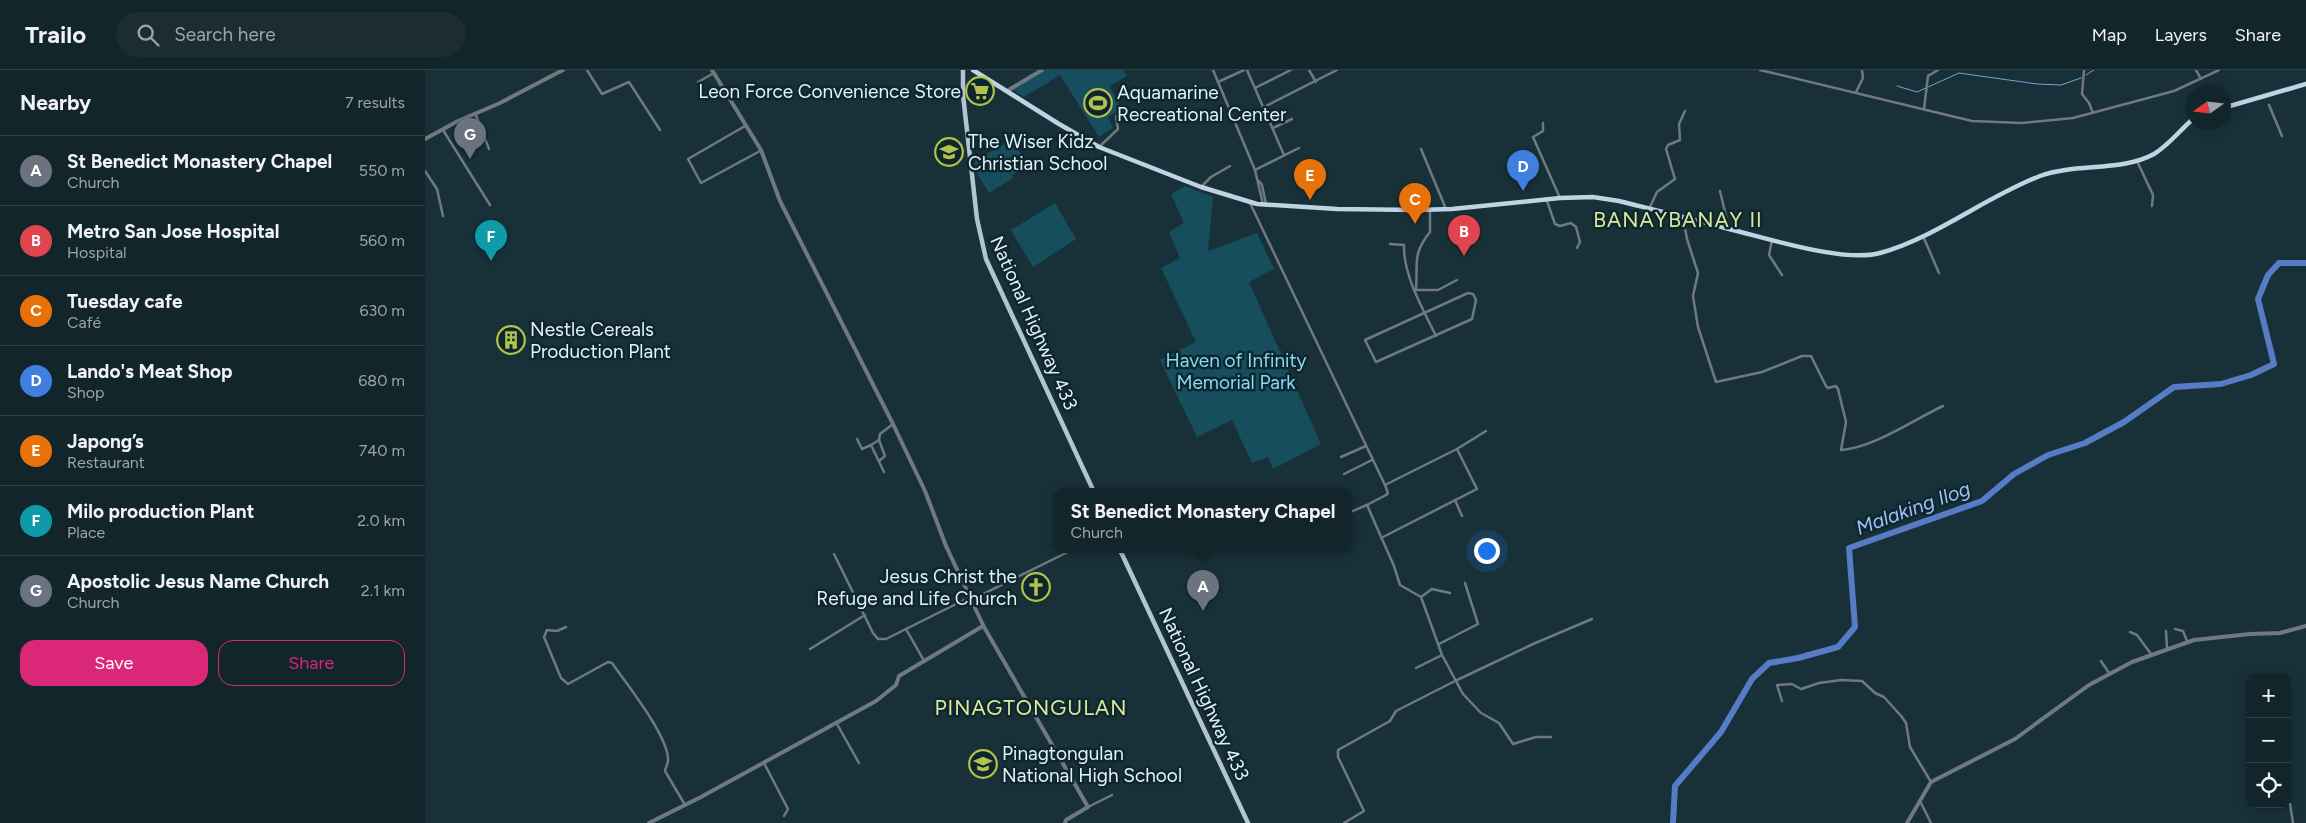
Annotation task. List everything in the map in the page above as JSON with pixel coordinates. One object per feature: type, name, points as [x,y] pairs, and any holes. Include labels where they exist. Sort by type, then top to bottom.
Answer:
[{"type":"highway","points":[[973,70],[1099,147],[1250,203],[1337,209],[1446,209],[1546,198],[1593,197],[1649,208],[1772,240],[1847,255],[1863,256],[1885,252],[1923,235],[2018,186],[2048,173],[2137,160],[2160,150],[2186,126]]},
{"type":"highway","points":[[2231,105],[2306,84]]},
{"type":"main road","name":"National Highway 433","points":[[963,70],[963,95],[977,219],[986,259],[1092,488]]},
{"type":"main road","name":"National Highway 433","points":[[1122,553],[1248,823]]},
{"type":"street","points":[[425,139],[563,70]]},
{"type":"street","points":[[587,70],[602,94],[629,82],[660,130]]},
{"type":"street","points":[[1007,91],[1042,70]]},
{"type":"street","points":[[1213,70],[1255,170],[1265,205]]},
{"type":"street","points":[[1218,82],[1245,70],[1264,107],[1284,155]]},
{"type":"street","points":[[1255,88],[1291,70]]},
{"type":"street","points":[[1309,70],[1315,82]]},
{"type":"street","points":[[1264,107],[1337,70]]},
{"type":"street","points":[[1760,70],[1957,118],[1992,123],[2073,118],[2174,91],[2219,70]]},
{"type":"street","points":[[1856,92],[1863,78],[1862,70]]},
{"type":"street","points":[[1924,109],[1928,76],[1938,70]]},
{"type":"street","points":[[2084,70],[2083,97],[2089,103],[2093,113]]},
{"type":"street","points":[[2196,70],[2201,79]]},
{"type":"street","points":[[698,82],[713,71],[761,150],[779,201],[893,424],[925,491],[938,530],[983,626],[1087,808]]},
{"type":"street","points":[[2266,94],[2268,101]]},
{"type":"street","points":[[2269,105],[2282,136]]},
{"type":"street","points":[[1099,147],[1118,129],[1116,116],[1126,111]]},
{"type":"street","points":[[1649,208],[1657,192],[1675,179],[1666,149],[1668,145],[1680,140],[1679,124],[1685,112]]},
{"type":"street","points":[[475,113],[489,149]]},
{"type":"street","points":[[1273,128],[1292,120]]},
{"type":"street","points":[[1543,123],[1543,131],[1533,137],[1560,198]]},
{"type":"street","points":[[747,125],[687,160],[701,183],[761,150]]},
{"type":"street","points":[[442,129],[490,205]]},
{"type":"street","points":[[1255,170],[1299,148]]},
{"type":"street","points":[[1421,149],[1446,209]]},
{"type":"street","points":[[2137,160],[2153,195],[2152,206]]},
{"type":"street","points":[[1201,186],[1207,180],[1230,166]]},
{"type":"street","points":[[425,171],[437,189],[443,216]]},
{"type":"street","points":[[1719,191],[1729,228]]},
{"type":"street","points":[[1546,198],[1555,224],[1560,226],[1571,223],[1576,227],[1580,242],[1577,248]]},
{"type":"street","points":[[1250,203],[1385,485],[1386,495],[1352,511]]},
{"type":"street","points":[[1416,290],[1417,253],[1420,243],[1430,232],[1430,209]]},
{"type":"street","points":[[1683,218],[1687,239],[1698,273],[1693,296],[1698,327],[1715,382],[1762,372],[1802,356],[1811,356],[1826,386],[1828,388],[1836,386],[1838,389],[1846,422],[1841,450],[1867,445],[1919,416],[1943,406]]},
{"type":"street","points":[[1923,235],[1939,273]]},
{"type":"street","points":[[1772,240],[1769,255],[1781,275]]},
{"type":"street","points":[[1390,244],[1404,244],[1404,258],[1436,336]]},
{"type":"street","points":[[1416,290],[1438,290],[1457,280]]},
{"type":"street","points":[[1468,293],[1474,296],[1473,318],[1436,336],[1376,362],[1365,340],[1468,293]]},
{"type":"street","points":[[879,461],[885,456],[879,440],[882,430],[893,424]]},
{"type":"street","points":[[1385,485],[1457,449],[1485,432]]},
{"type":"street","points":[[857,439],[863,449],[879,440]]},
{"type":"street","points":[[871,445],[885,472]]},
{"type":"street","points":[[1341,457],[1366,446]]},
{"type":"street","points":[[1381,538],[1477,489],[1457,449]]},
{"type":"street","points":[[1344,474],[1372,460]]},
{"type":"street","points":[[1455,500],[1462,516]]},
{"type":"street","points":[[1367,505],[1400,585],[1421,597],[1442,655],[1463,694],[1481,713],[1499,723],[1513,744],[1536,737],[1551,737]]},
{"type":"street","points":[[834,554],[873,633],[879,639],[886,639],[1066,553]]},
{"type":"street","points":[[1439,644],[1478,624],[1465,583]]},
{"type":"street","points":[[1421,597],[1434,589],[1450,593]]},
{"type":"street","points":[[810,649],[865,615]]},
{"type":"street","points":[[1344,823],[1364,811],[1338,757],[1338,750],[1390,722],[1396,711],[1533,644],[1592,619]]},
{"type":"street","points":[[649,823],[837,724],[888,693],[896,685],[899,676],[923,659],[983,626]]},
{"type":"street","points":[[1907,823],[1931,782],[2015,739],[2109,673],[2151,654],[2187,641],[2206,637],[2280,633],[2306,626]]},
{"type":"street","points":[[566,627],[557,631],[547,630],[544,637],[561,678],[568,684],[608,662],[612,663],[654,724],[668,756],[669,762],[665,771],[685,805]]},
{"type":"street","points":[[906,629],[923,659]]},
{"type":"street","points":[[2175,629],[2183,631],[2187,641]]},
{"type":"street","points":[[2166,631],[2167,648]]},
{"type":"street","points":[[2130,632],[2137,635],[2151,654]]},
{"type":"street","points":[[1417,668],[1442,655]]},
{"type":"street","points":[[2101,661],[2109,673]]},
{"type":"street","points":[[1782,700],[1777,685],[1792,684],[1801,689],[1819,683],[1841,680],[1862,681],[1875,693],[1884,697],[1902,717],[1905,722],[1910,747],[1931,782]]},
{"type":"street","points":[[837,724],[859,764]]},
{"type":"street","points":[[764,763],[788,810],[784,816]]},
{"type":"street","points":[[1065,823],[1066,820],[1112,795]]},
{"type":"street","points":[[1919,800],[1931,823]]},
{"type":"street","points":[[2291,808],[2293,823]]},
{"type":"green space","name":"Aquamarine Recreational Center","points":[[1045,70],[1123,70],[1127,76],[1110,86],[1121,110],[1108,117],[1113,128],[1099,137],[1060,75],[1024,97],[1012,89]]},
{"type":"green space","points":[[1012,139],[1028,166],[1012,175],[1013,178],[989,193],[976,172],[975,161]]},
{"type":"green space","name":"Haven of Infinity Memorial Park","points":[[1185,186],[1213,197],[1208,251],[1257,233],[1274,269],[1249,282],[1321,444],[1273,469],[1268,457],[1252,463],[1232,420],[1197,437],[1160,360],[1196,342],[1161,268],[1180,258],[1169,232],[1184,223],[1171,194]]},
{"type":"green space","points":[[1055,203],[1076,239],[1033,267],[1011,230]]},
{"type":"waterway","points":[[2086,75],[2094,70]]},
{"type":"waterway","points":[[1897,86],[1917,92],[1959,73],[2037,84],[2061,85],[2081,78]]},
{"type":"waterway","name":"Malaking Ilog","points":[[1673,823],[1675,786],[1721,732],[1752,679],[1769,663],[1798,658],[1838,647],[1855,627],[1849,548],[1982,501],[2014,474],[2048,455],[2085,443],[2124,422],[2174,387],[2221,384],[2251,375],[2274,364],[2258,299],[2268,275],[2279,263],[2306,263]]},
{"type":"place","name":"Leon Force Convenience Store","points":[[980,91]]},
{"type":"place","name":"Aquamarine Recreational Center","points":[[1098,103]]},
{"type":"place","name":"The Wiser Kidz Christian School","points":[[949,152]]},
{"type":"place","name":"Apostolic Jesus Name Church","points":[[470,159]]},
{"type":"place","name":"Lando's Meat Shop","points":[[1523,191]]},
{"type":"place","name":"Japong’s","points":[[1310,200]]},
{"type":"place","name":"Tuesday cafe","points":[[1415,224]]},
{"type":"place","name":"Metro San Jose Hospital","points":[[1464,256]]},
{"type":"place","name":"Milo production Plant","points":[[491,261]]},
{"type":"place","name":"Nestle Cereals Production Plant","points":[[511,340]]},
{"type":"place","name":"Jesus Christ the Refuge and Life Church","points":[[1036,587]]},
{"type":"place","name":"St Benedict Monastery Chapel","points":[[1203,611]]},
{"type":"place","name":"Pinagtongulan National High School","points":[[983,764]]},
{"type":"district","name":"BANAYBANAY II","points":[[1678,219]]},
{"type":"district","name":"PINAGTONGULAN","points":[[1031,707]]}]
